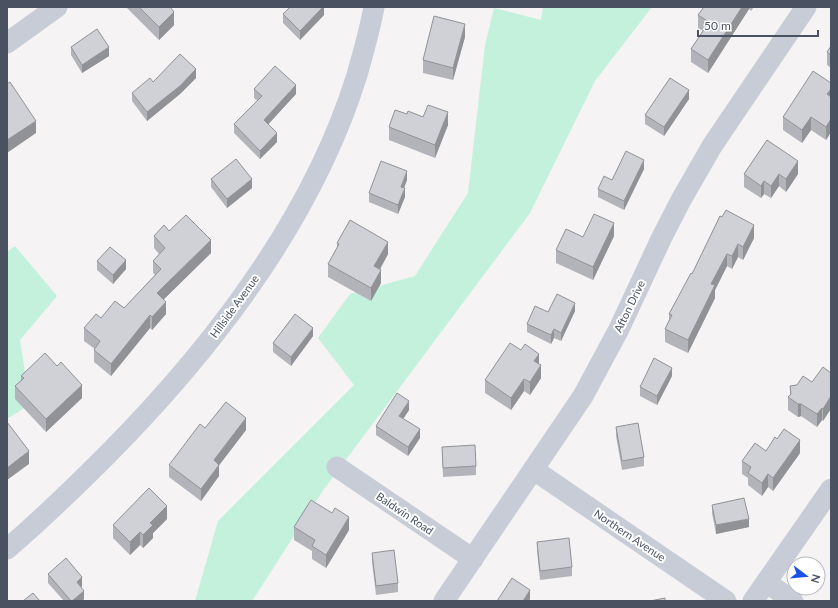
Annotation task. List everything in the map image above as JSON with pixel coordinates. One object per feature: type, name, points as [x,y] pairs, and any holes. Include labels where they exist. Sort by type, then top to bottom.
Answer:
[{"type":"street","points":[[7,43],[57,7]]},
{"type":"street","name":"Hillside Avenue","points":[[7,549],[78,484],[133,428],[173,384],[219,329],[274,251],[312,184],[331,145],[347,104],[363,55],[374,7]]},
{"type":"street","name":"Afton Drive","points":[[444,601],[583,396],[619,329],[678,206],[712,146],[806,7]]},
{"type":"street","name":"Baldwin Road","points":[[337,467],[473,558]]},
{"type":"street","name":"Northern Avenue","points":[[534,470],[726,601]]},
{"type":"street","points":[[753,601],[831,489]]},
{"type":"street","points":[[766,582],[793,601]]},
{"type":"green space","points":[[543,7],[652,7],[595,81],[530,213],[324,489],[252,601],[195,601],[218,521],[354,385],[318,338],[350,294],[415,276],[468,193],[485,45],[494,8],[541,20]]},
{"type":"green space","points":[[15,246],[57,296],[20,340],[30,404],[7,419],[7,252]]},
{"type":"building","points":[[139,7],[170,7],[174,12],[159,27]]},
{"type":"building","points":[[290,7],[323,7],[300,31],[283,14]]},
{"type":"building","points":[[704,7],[742,7],[708,60],[691,49],[709,22],[698,15]]},
{"type":"building","points":[[434,16],[465,24],[453,68],[423,60]]},
{"type":"building","points":[[97,29],[109,47],[82,65],[71,47]]},
{"type":"building","points":[[831,46],[831,55],[827,52]]},
{"type":"building","points":[[180,54],[196,69],[180,86],[147,112],[132,93],[150,78],[153,82]]},
{"type":"building","points":[[275,66],[296,85],[264,120],[277,133],[260,151],[234,124],[262,96],[254,89]]},
{"type":"building","points":[[813,71],[831,83],[831,89],[827,94],[831,97],[831,119],[826,127],[811,117],[802,130],[783,117]]},
{"type":"building","points":[[670,78],[689,90],[664,127],[645,115]]},
{"type":"building","points":[[10,82],[36,121],[7,140],[7,84]]},
{"type":"building","points":[[428,105],[448,112],[435,145],[389,127],[395,110],[407,114],[408,111],[423,117]]},
{"type":"building","points":[[767,140],[798,161],[786,179],[779,174],[771,186],[764,181],[761,186],[744,174]]},
{"type":"building","points":[[626,151],[644,160],[624,201],[598,189],[604,176],[612,180]]},
{"type":"building","points":[[236,159],[252,179],[227,199],[211,179]]},
{"type":"building","points":[[381,161],[407,171],[401,187],[405,188],[398,205],[369,193]]},
{"type":"building","points":[[726,210],[754,225],[743,247],[738,244],[732,256],[727,254],[711,284],[715,285],[688,340],[665,329],[672,315],[669,314],[691,273],[692,274],[720,216],[722,217]]},
{"type":"building","points":[[594,214],[614,223],[593,267],[556,250],[566,229],[583,237]]},
{"type":"building","points":[[186,215],[211,240],[157,293],[166,302],[152,317],[150,315],[111,364],[94,350],[100,341],[84,328],[96,314],[101,318],[115,301],[124,308],[161,269],[153,261],[165,248],[154,236],[164,225],[169,231]]},
{"type":"building","points":[[350,220],[388,242],[374,266],[381,270],[371,288],[328,264],[339,244],[337,243]]},
{"type":"building","points":[[110,247],[126,260],[113,275],[97,261]]},
{"type":"building","points":[[557,294],[575,303],[561,333],[554,329],[551,335],[527,324],[535,306],[548,312]]},
{"type":"building","points":[[295,314],[313,328],[291,357],[273,343]]},
{"type":"building","points":[[510,343],[521,350],[525,344],[539,354],[534,361],[541,365],[530,382],[524,379],[511,398],[485,380]]},
{"type":"building","points":[[45,353],[57,366],[61,362],[82,385],[46,419],[15,386],[24,378],[21,376]]},
{"type":"building","points":[[654,358],[672,368],[657,396],[640,387]]},
{"type":"building","points":[[823,367],[831,373],[831,396],[823,409],[822,408],[817,414],[788,397],[791,394],[790,386],[797,385],[803,376],[812,382]]},
{"type":"building","points":[[397,393],[409,401],[399,416],[420,429],[408,447],[376,426]]},
{"type":"building","points":[[226,402],[246,418],[214,460],[219,465],[201,489],[169,465],[200,424],[205,428]]},
{"type":"building","points":[[7,422],[29,451],[7,468]]},
{"type":"building","points":[[638,423],[644,457],[622,461],[616,427]]},
{"type":"building","points":[[784,429],[800,440],[773,478],[768,474],[762,483],[748,473],[751,467],[742,461],[755,443],[766,451],[775,437],[777,439]]},
{"type":"building","points":[[475,445],[476,466],[443,468],[442,447]]},
{"type":"building","points":[[149,488],[167,506],[150,523],[153,525],[143,535],[140,532],[130,542],[113,525]]},
{"type":"building","points":[[744,498],[749,519],[716,525],[712,505]]},
{"type":"building","points":[[311,500],[332,513],[335,508],[349,517],[326,555],[312,546],[315,540],[294,527]]},
{"type":"building","points":[[569,538],[572,567],[540,571],[537,542]]},
{"type":"building","points":[[394,550],[398,583],[376,586],[372,553]]},
{"type":"building","points":[[66,558],[82,577],[77,582],[84,591],[72,601],[48,574]]},
{"type":"building","points":[[512,578],[530,590],[523,601],[497,601]]},
{"type":"building","points":[[33,593],[40,601],[23,601]]},
{"type":"building","points":[[665,598],[665,601],[650,601]]}]
